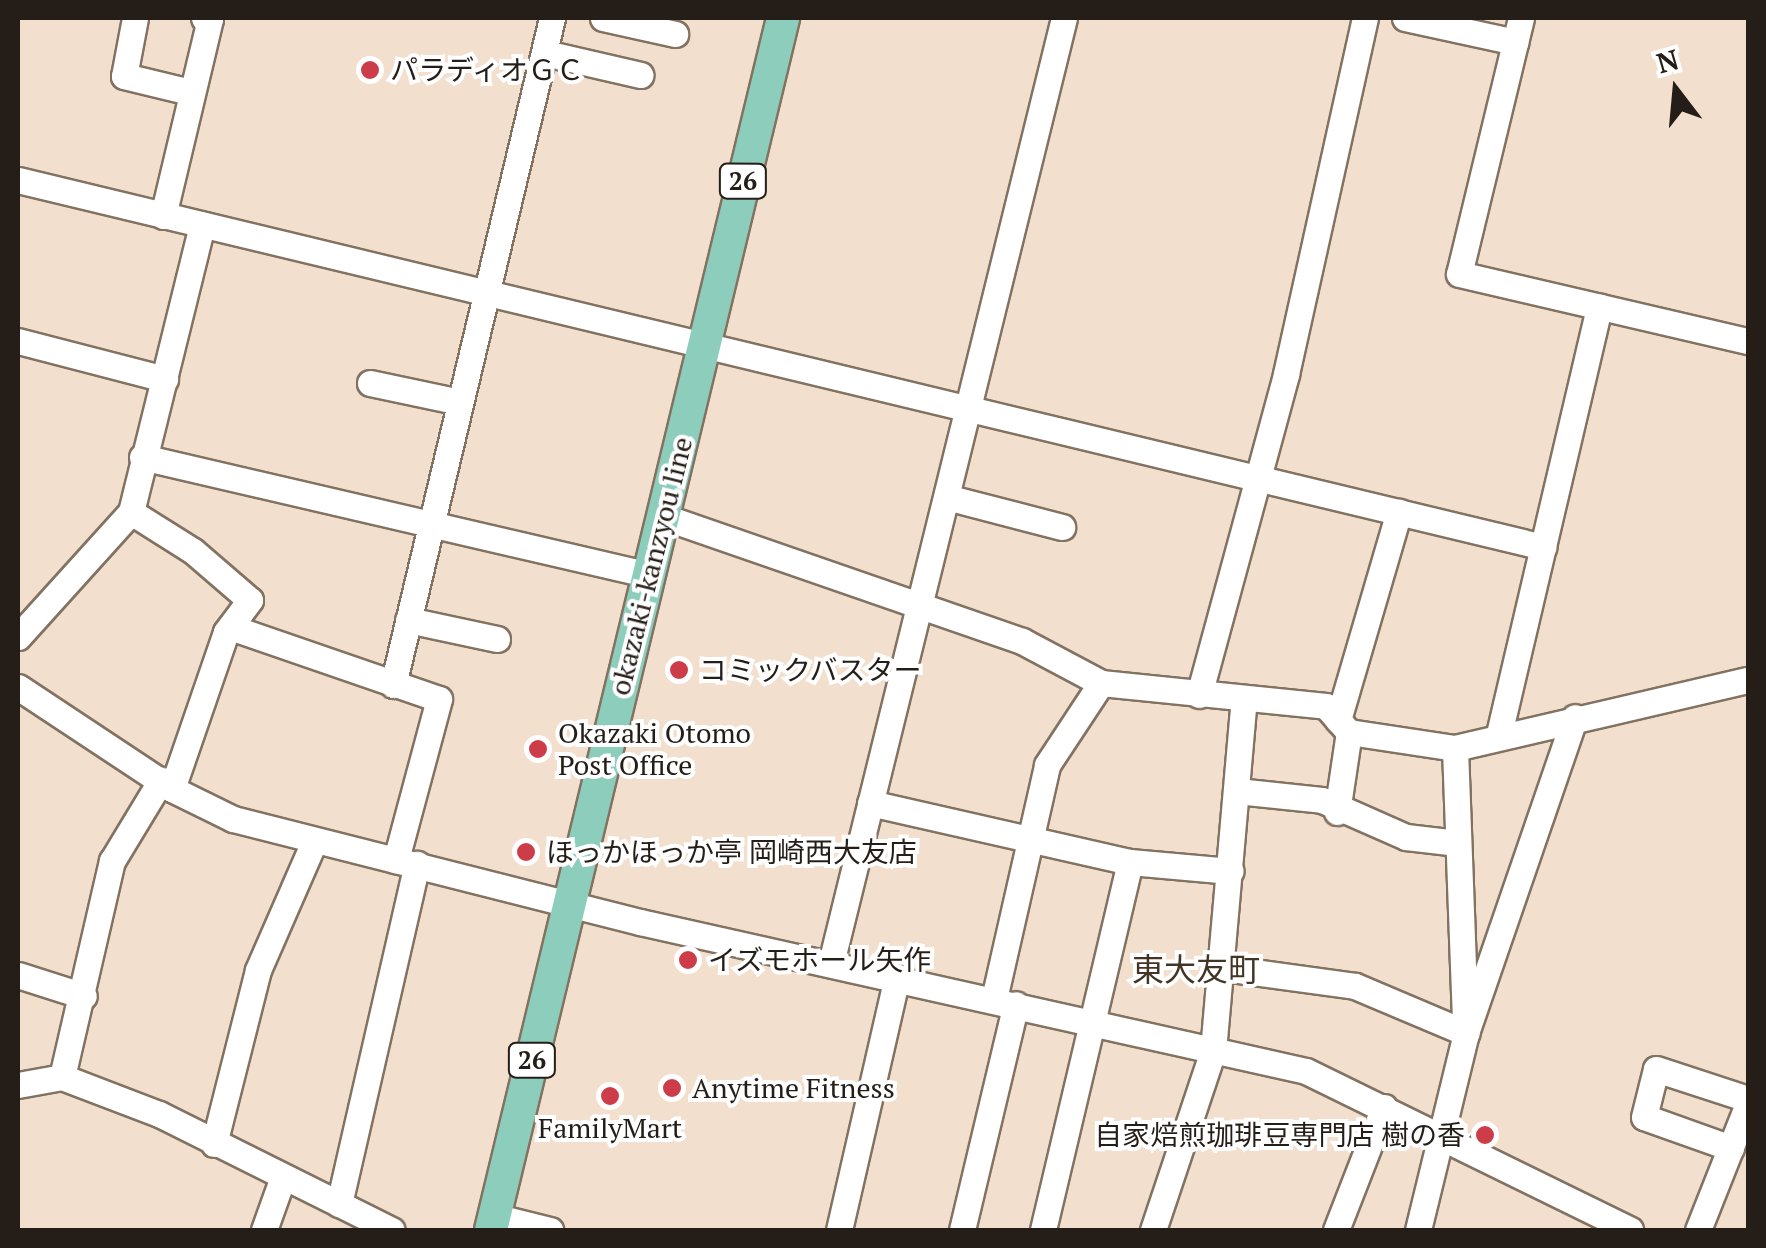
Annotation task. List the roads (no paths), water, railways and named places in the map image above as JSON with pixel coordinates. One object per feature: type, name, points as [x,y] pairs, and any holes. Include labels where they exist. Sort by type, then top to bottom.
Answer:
[{"type":"main road","name":"okazaki-kanzyou line","points":[[492,1223],[783,18]]},
{"type":"street","points":[[136,18],[124,76],[190,92]]},
{"type":"street","points":[[163,216],[210,19],[204,18]]},
{"type":"street","points":[[393,685],[552,18]]},
{"type":"street","points":[[602,18],[675,34]]},
{"type":"street","points":[[831,963],[918,604],[950,498],[1064,18]]},
{"type":"street","points":[[1199,696],[1258,480],[1365,18]]},
{"type":"street","points":[[1405,18],[1518,30],[1459,274],[1748,341]]},
{"type":"street","points":[[545,53],[640,75]]},
{"type":"street","points":[[18,180],[971,406],[1258,480],[1544,547]]},
{"type":"street","points":[[18,636],[130,512],[202,225]]},
{"type":"street","points":[[1498,734],[1598,307]]},
{"type":"street","points":[[18,341],[165,378]]},
{"type":"street","points":[[370,383],[460,402]]},
{"type":"street","points":[[142,458],[650,575]]},
{"type":"street","points":[[950,498],[1062,528]]},
{"type":"street","points":[[62,1077],[84,996],[112,860],[166,784],[230,626],[250,600],[194,551],[130,512]]},
{"type":"street","points":[[1338,812],[1344,726],[1399,512]]},
{"type":"street","points":[[664,516],[769,558],[1022,641],[1100,683],[1326,706],[1344,726],[1455,748],[1498,734],[1748,680]]},
{"type":"street","points":[[408,620],[497,638]]},
{"type":"street","points":[[230,626],[439,699],[338,1204]]},
{"type":"street","points":[[962,1230],[1005,1002],[1030,839],[1047,765],[1100,683]]},
{"type":"street","points":[[18,688],[166,784],[234,819],[313,844],[407,862],[1306,1072],[1442,1134],[1630,1230]]},
{"type":"street","points":[[1152,1230],[1213,1051],[1224,968],[1244,698]]},
{"type":"street","points":[[1418,1230],[1466,1033],[1575,718]]},
{"type":"street","points":[[1455,748],[1466,1033]]},
{"type":"street","points":[[1236,791],[1322,800],[1338,812],[1406,837],[1458,843]]},
{"type":"street","points":[[870,803],[1130,862],[1230,870]]},
{"type":"street","points":[[214,1144],[258,970],[313,844]]},
{"type":"street","points":[[1043,1230],[1130,862]]},
{"type":"street","points":[[1224,968],[1355,986],[1466,1033]]},
{"type":"street","points":[[18,974],[84,996]]},
{"type":"street","points":[[839,1230],[897,977]]},
{"type":"street","points":[[1698,1230],[1731,1148],[1748,1101],[1656,1068],[1644,1117],[1731,1148]]},
{"type":"street","points":[[18,1084],[62,1077],[158,1114],[392,1230]]},
{"type":"street","points":[[1336,1230],[1384,1106]]},
{"type":"street","points":[[264,1230],[283,1177]]},
{"type":"street","points":[[492,1223],[550,1230]]},
{"type":"place","name":"パラディオＧＣ","points":[[370,70]]},
{"type":"place","name":"コミックバスター","points":[[679,670]]},
{"type":"place","name":"Okazaki Otomo Post Office","points":[[538,749]]},
{"type":"place","name":"ほっかほっか亭 岡崎西大友店","points":[[526,852]]},
{"type":"place","name":"イズモホール矢作","points":[[688,960]]},
{"type":"place","name":"Anytime Fitness","points":[[672,1088]]},
{"type":"place","name":"FamilyMart","points":[[610,1096]]},
{"type":"place","name":"自家焙煎珈琲豆専門店 樹の香","points":[[1485,1135]]},
{"type":"district","name":"東大友町","points":[[1196,969]]}]
